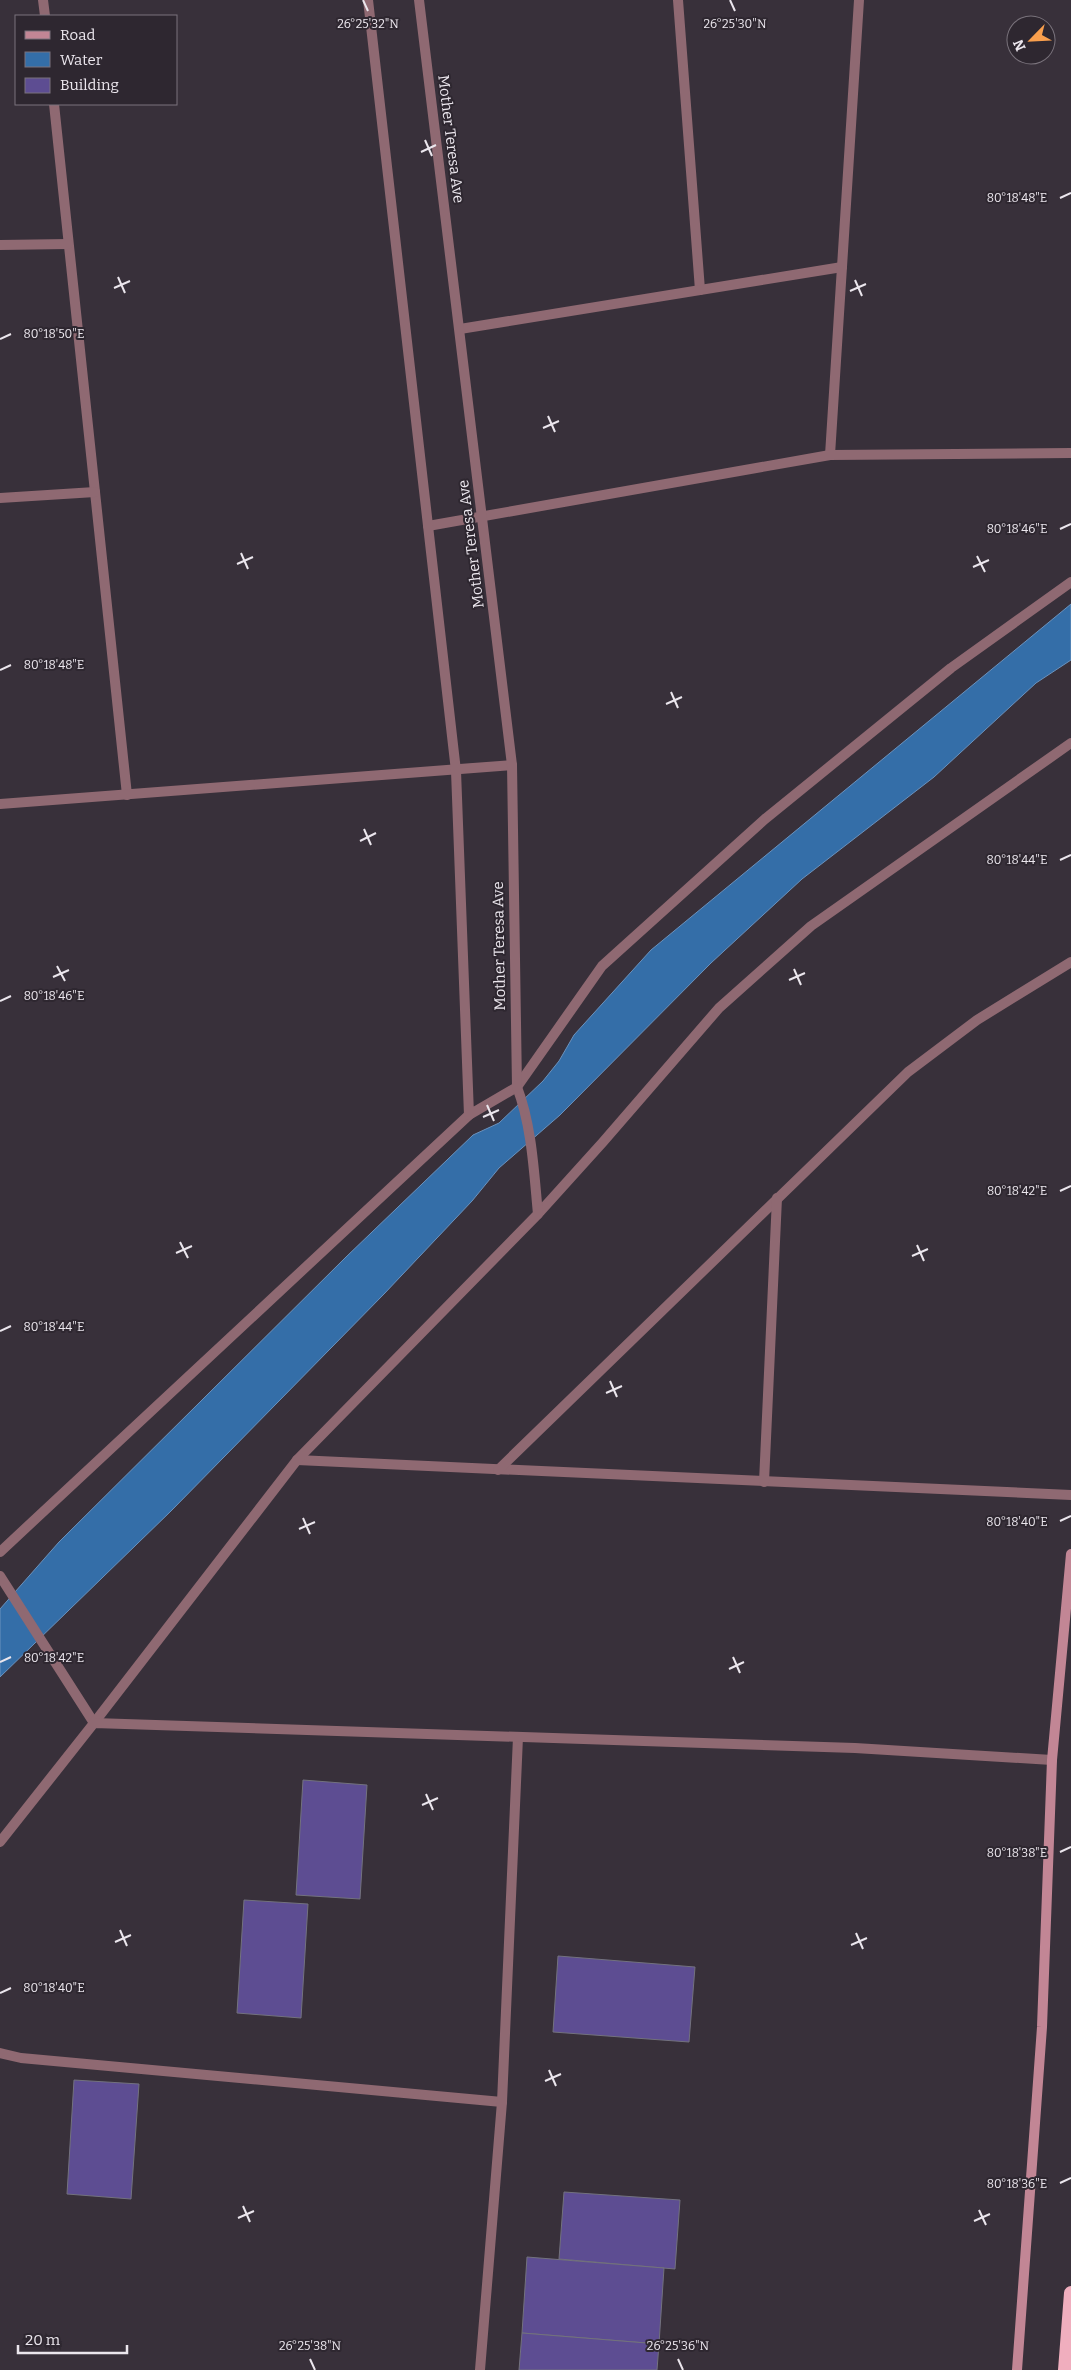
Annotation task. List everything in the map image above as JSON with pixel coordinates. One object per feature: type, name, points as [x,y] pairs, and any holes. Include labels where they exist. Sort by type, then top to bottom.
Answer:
[{"type":"highway","points":[[1065,2370],[1071,2293]]},
{"type":"main road","points":[[1017,2370],[1042,2027],[1052,1760],[1071,1554]]},
{"type":"street","points":[[44,0],[45,15]]},
{"type":"street","points":[[368,0],[456,771],[469,1115]]},
{"type":"street","name":"Mother Teresa Ave","points":[[419,0],[512,766],[517,1087],[522,1101],[535,1176],[538,1214]]},
{"type":"street","points":[[678,0],[700,290]]},
{"type":"street","points":[[830,456],[860,0]]},
{"type":"street","points":[[54,105],[127,795]]},
{"type":"street","points":[[0,245],[68,244]]},
{"type":"street","points":[[460,329],[842,267]]},
{"type":"street","points":[[428,526],[830,456],[1071,453]]},
{"type":"street","points":[[0,498],[94,492]]},
{"type":"street","points":[[0,1552],[469,1115],[517,1087],[602,966],[773,812],[951,668],[1071,582]]},
{"type":"street","points":[[0,1842],[297,1460],[538,1214],[719,1008],[811,926],[1071,743]]},
{"type":"street","points":[[0,804],[512,766]]},
{"type":"street","points":[[498,1470],[908,1072],[977,1020],[1071,962]]},
{"type":"street","points":[[764,1482],[777,1198]]},
{"type":"street","points":[[297,1460],[1071,1495]]},
{"type":"street","points":[[0,1576],[64,1673],[94,1723]]},
{"type":"street","points":[[94,1723],[856,1748],[1052,1760]]},
{"type":"street","points":[[480,2370],[502,2102],[518,1737]]},
{"type":"street","points":[[0,2053],[21,2058],[502,2102]]},
{"type":"water","points":[[1071,604],[1071,660],[1036,683],[934,777],[802,879],[711,963],[560,1115],[499,1168],[472,1201],[384,1294],[171,1511],[0,1677],[0,1609],[59,1542],[346,1257],[473,1135],[499,1123],[543,1081],[559,1061],[574,1035],[651,950]]},
{"type":"building","points":[[303,1780],[367,1785],[360,1899],[296,1895]]},
{"type":"building","points":[[244,1900],[308,1904],[301,2018],[237,2013]]},
{"type":"building","points":[[558,1956],[695,1967],[689,2042],[553,2032]]},
{"type":"building","points":[[74,2080],[139,2084],[131,2199],[67,2194]]},
{"type":"building","points":[[564,2192],[680,2200],[675,2269],[559,2259]]},
{"type":"building","points":[[527,2257],[664,2268],[659,2344],[522,2333]]},
{"type":"building","points":[[522,2333],[659,2344],[657,2370],[519,2370]]}]
